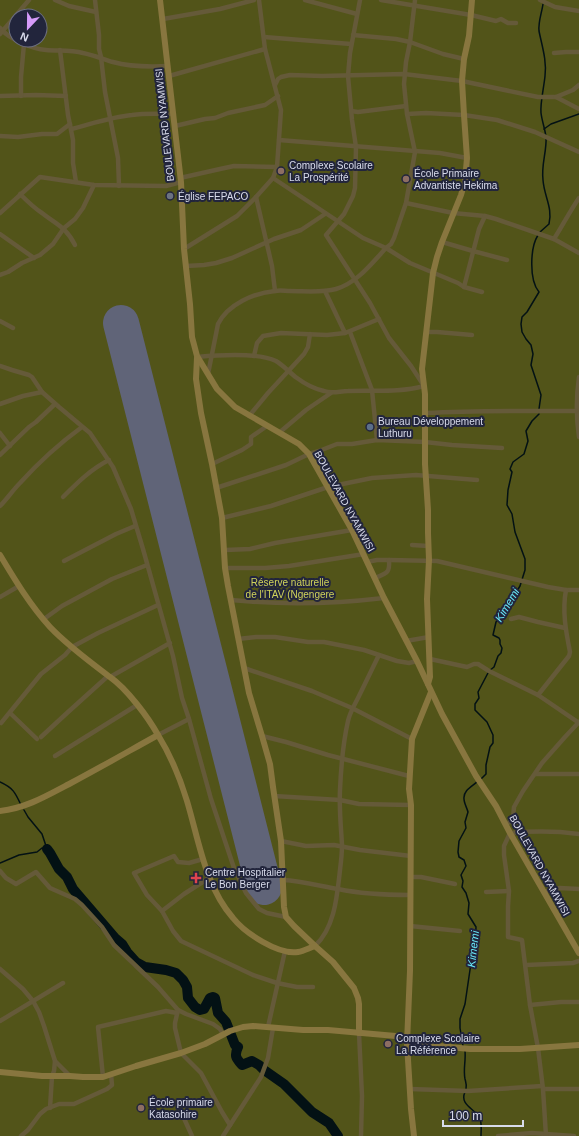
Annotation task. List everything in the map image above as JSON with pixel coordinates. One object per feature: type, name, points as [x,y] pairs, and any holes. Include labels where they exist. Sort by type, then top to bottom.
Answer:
[{"type":"street","points":[[1,31],[29,0]]},
{"type":"street","points":[[55,0],[69,6],[96,12]]},
{"type":"street","points":[[95,0],[99,49],[105,92],[118,158],[119,186]]},
{"type":"street","name":"BOULEVARD NYAMWISI","points":[[160,0],[181,180],[184,249],[192,338],[197,356],[217,389],[235,407],[299,444],[309,454],[352,530],[431,692],[478,778],[579,953]]},
{"type":"street","points":[[163,20],[220,9],[254,0]]},
{"type":"street","points":[[184,249],[237,216],[273,178],[277,167],[281,110],[265,49],[259,0]]},
{"type":"street","points":[[305,0],[357,14]]},
{"type":"street","points":[[360,0],[351,44],[348,76],[356,147],[354,196],[344,214],[326,235],[370,303],[389,338],[411,366],[424,386]]},
{"type":"street","points":[[381,0],[471,15],[496,21],[501,20],[508,23],[516,23]]},
{"type":"street","points":[[208,374],[218,324],[222,316],[230,308],[256,295],[275,291],[325,291],[336,289],[348,284],[391,244],[406,203],[415,152],[407,114],[404,74],[416,0]]},
{"type":"street","points":[[428,684],[430,677],[430,659],[427,599],[429,560],[425,442],[426,394],[422,369],[433,273],[442,242],[465,181],[468,158],[462,81],[464,59],[469,36],[472,0]]},
{"type":"street","points":[[541,1],[555,7],[579,11]]},
{"type":"street","points":[[353,35],[389,38],[410,42],[443,54],[464,59]]},
{"type":"street","points":[[264,37],[351,44]]},
{"type":"street","points":[[21,96],[24,48]]},
{"type":"street","points":[[36,48],[42,50],[60,50],[83,53],[101,57],[112,62],[134,66],[168,66]]},
{"type":"street","points":[[169,76],[265,49]]},
{"type":"street","points":[[60,50],[73,140],[73,163],[76,182]]},
{"type":"street","points":[[554,53],[579,52]]},
{"type":"street","points":[[271,70],[280,76],[404,74],[462,81],[538,97],[556,97],[579,85]]},
{"type":"street","points":[[275,85],[280,76]]},
{"type":"street","points":[[0,96],[66,96]]},
{"type":"street","points":[[175,126],[215,118],[228,113],[265,105],[278,96]]},
{"type":"street","points":[[556,97],[579,109]]},
{"type":"street","points":[[351,111],[358,112],[406,106]]},
{"type":"street","points":[[407,114],[426,113],[464,115],[497,120],[535,132],[579,152]]},
{"type":"street","points":[[0,136],[18,137],[57,134],[70,127],[111,118],[132,115],[174,114]]},
{"type":"street","points":[[279,140],[440,153],[468,158]]},
{"type":"street","points":[[0,213],[40,177],[94,185],[166,186],[181,180],[234,166],[277,167]]},
{"type":"street","points":[[273,178],[363,238],[386,248],[410,263],[458,283],[464,287],[482,292]]},
{"type":"street","points":[[0,275],[40,255],[53,244],[64,228],[75,219],[83,208],[94,185]]},
{"type":"street","points":[[20,194],[41,213],[64,228],[75,245]]},
{"type":"street","points":[[256,197],[272,266],[275,291]]},
{"type":"street","points":[[554,239],[563,226],[572,207],[579,198]]},
{"type":"street","points":[[406,203],[453,213],[485,216],[525,228],[554,239],[579,253]]},
{"type":"street","points":[[186,266],[216,263],[232,258],[274,238],[302,230],[325,214]]},
{"type":"street","points":[[464,287],[479,229],[485,216]]},
{"type":"street","points":[[0,234],[34,258]]},
{"type":"street","points":[[442,242],[507,260]]},
{"type":"street","points":[[325,291],[345,333]]},
{"type":"street","points":[[254,356],[257,343],[263,336],[281,333],[327,335],[345,333],[379,319]]},
{"type":"street","points":[[0,321],[13,328]]},
{"type":"street","points":[[350,332],[372,390],[377,440]]},
{"type":"street","points":[[426,332],[472,336]]},
{"type":"street","points":[[249,416],[304,354],[308,347],[310,334]]},
{"type":"street","points":[[286,917],[284,907],[281,841],[270,764],[249,693],[225,568],[222,518],[201,413],[196,379],[197,356],[247,355],[276,361],[298,379],[313,387],[331,393],[372,390],[401,390],[424,386]]},
{"type":"street","points":[[0,366],[29,375],[36,381],[42,392],[90,433],[109,460],[120,482],[131,509],[170,643],[182,698],[190,719],[211,799],[238,877],[246,892],[260,909],[267,913],[286,917],[332,962],[354,988],[358,998],[362,1096],[361,1136]]},
{"type":"street","points":[[579,378],[576,411],[579,437]]},
{"type":"street","points":[[0,404],[23,396],[42,392]]},
{"type":"street","points":[[280,432],[306,410],[331,393]]},
{"type":"street","points":[[0,455],[55,404]]},
{"type":"street","points":[[426,413],[530,410],[576,411]]},
{"type":"street","points":[[212,464],[251,444],[251,437],[267,426]]},
{"type":"street","points":[[0,506],[46,457],[82,427]]},
{"type":"street","points":[[0,433],[10,446]]},
{"type":"street","points":[[216,488],[286,465],[309,454],[337,444],[352,444],[377,440],[502,448]]},
{"type":"street","points":[[63,497],[88,473],[109,460]]},
{"type":"street","points":[[222,518],[271,506],[328,487],[372,478],[416,475],[477,480]]},
{"type":"street","points":[[64,561],[116,534],[135,526]]},
{"type":"street","points":[[225,550],[250,549],[275,543],[352,530]]},
{"type":"street","points":[[412,545],[428,546]]},
{"type":"street","points":[[225,568],[265,568],[289,566],[364,554]]},
{"type":"street","points":[[0,555],[18,586],[50,627],[72,647],[109,676],[129,695],[148,719],[158,735],[180,779],[209,878],[225,908],[238,925],[247,932],[265,943],[285,951],[299,952],[315,946],[320,942],[329,925],[335,907],[342,847],[340,800],[342,758],[348,720],[352,708],[379,655]]},
{"type":"street","points":[[367,562],[377,560],[429,560],[462,566],[548,587],[566,590],[579,590]]},
{"type":"street","points":[[375,578],[386,573],[389,567],[389,560]]},
{"type":"street","points":[[44,619],[62,606],[112,579],[147,565]]},
{"type":"street","points":[[0,597],[18,586]]},
{"type":"street","points":[[538,695],[569,656],[570,652],[565,628],[564,599],[566,590]]},
{"type":"street","points":[[231,600],[292,603],[335,603],[384,598]]},
{"type":"street","points":[[2,724],[41,674],[72,647],[98,633],[158,606]]},
{"type":"street","points":[[511,619],[519,617],[565,628]]},
{"type":"street","points":[[238,640],[256,637],[276,637],[308,642],[324,642],[364,650],[397,661],[409,663],[416,661]]},
{"type":"street","points":[[406,641],[429,637]]},
{"type":"street","points":[[10,713],[39,738],[109,676],[170,643]]},
{"type":"street","points":[[430,659],[466,667],[478,664],[538,695],[579,722],[542,763],[514,807],[513,819],[506,825]]},
{"type":"street","points":[[244,668],[312,691],[352,708],[412,739]]},
{"type":"street","points":[[414,1136],[407,1040],[410,971],[411,856],[411,805],[409,776],[412,739],[431,692]]},
{"type":"street","points":[[56,756],[137,705]]},
{"type":"street","points":[[0,811],[12,810],[55,792],[190,719]]},
{"type":"street","points":[[262,736],[315,752],[409,776]]},
{"type":"street","points":[[535,774],[579,774]]},
{"type":"street","points":[[274,796],[340,800],[359,804],[411,805]]},
{"type":"street","points":[[546,1135],[538,1048],[530,1005],[522,940],[508,937],[509,892],[504,846],[510,833],[554,831],[579,834]]},
{"type":"street","points":[[281,841],[306,846],[334,845],[360,850],[411,856]]},
{"type":"street","points":[[203,859],[189,863],[178,862],[174,856],[134,873],[147,895],[162,911],[173,931],[181,941],[253,975],[297,988],[313,987]]},
{"type":"street","points":[[0,872],[16,884],[36,872],[50,888],[75,899],[94,918],[114,945],[158,987],[178,1011]]},
{"type":"street","points":[[410,877],[421,877],[455,884]]},
{"type":"street","points":[[162,911],[184,894],[209,878]]},
{"type":"street","points":[[283,880],[294,880],[338,889],[382,895],[410,896]]},
{"type":"street","points":[[544,892],[560,888],[579,890]]},
{"type":"street","points":[[486,892],[509,892]]},
{"type":"street","points":[[410,926],[460,931]]},
{"type":"street","points":[[223,1136],[261,1077],[266,1066],[271,1047],[271,1027],[277,983],[285,951]]},
{"type":"street","points":[[526,965],[573,963],[579,961]]},
{"type":"street","points":[[0,969],[23,989],[33,1001],[39,1012],[55,1061],[52,1076],[50,1108]]},
{"type":"street","points":[[0,1021],[63,983]]},
{"type":"street","points":[[530,1005],[579,1002]]},
{"type":"street","points":[[103,1077],[98,1027],[166,1010],[178,1011],[213,1024],[224,1034]]},
{"type":"street","points":[[178,1011],[175,1028],[181,1053],[201,1073],[230,1125]]},
{"type":"street","points":[[0,1072],[28,1075],[103,1077],[181,1053],[205,1044],[236,1029],[253,1026],[359,1033],[465,1049],[520,1049],[579,1045]]},
{"type":"street","points":[[55,1061],[70,1076]]},
{"type":"street","points":[[21,1136],[46,1109],[59,1104],[74,1104],[107,1089],[112,1085],[111,1074]]},
{"type":"street","points":[[410,1089],[468,1092],[542,1087],[579,1089]]},
{"type":"street","points":[[182,1114],[192,1136]]},
{"type":"street","points":[[498,1136],[532,1133],[574,1136]]},
{"type":"green space","name":"Réserve naturelle de l'ITAV (Ngengere","points":[[0,0],[579,0],[579,1136],[0,1136]]},
{"type":"waterway","points":[[540,232],[549,224],[550,218],[544,186],[543,163],[546,148],[546,137],[541,116],[545,65],[539,28],[543,4]]},
{"type":"waterway","points":[[544,129],[551,124],[579,114]]},
{"type":"waterway","points":[[538,235],[533,248],[532,272],[539,292],[527,312],[522,317],[521,324],[522,332],[531,345],[533,354],[531,365],[541,395],[539,409]]},
{"type":"waterway","name":"Kimemi","points":[[481,779],[486,774],[486,765],[490,747],[493,743],[493,735],[487,722],[475,710],[475,704],[479,698],[478,692],[501,653],[502,648],[500,640],[493,635],[496,622],[505,611],[520,586],[525,570],[525,559],[515,532],[512,514],[507,505],[508,490],[512,472],[510,469],[513,462],[524,454],[528,441],[526,431],[532,421],[539,414]]},
{"type":"waterway","name":"Kimemi","points":[[463,1046],[460,1019],[465,1004],[471,963],[475,950],[476,927],[468,914],[469,903],[466,893],[462,887],[463,881],[461,875],[466,866],[464,860],[459,857],[458,852],[459,841],[466,828],[465,822],[468,812],[464,802],[464,796],[465,793],[478,781]]},
{"type":"waterway","points":[[0,782],[8,786],[13,791],[21,805]]},
{"type":"waterway","points":[[0,863],[19,855],[37,852],[42,848],[47,849],[42,834],[24,810]]},
{"type":"waterway","points":[[47,849],[59,869],[67,877],[73,889],[136,962],[145,967],[176,973],[187,987],[188,998],[195,1007],[200,1010],[204,1009],[210,998],[215,998],[218,1013],[226,1022],[235,1045],[238,1047],[236,1057],[242,1065],[252,1061],[259,1065],[284,1084],[312,1112],[329,1123],[338,1136]]},
{"type":"waterway","name":"Kimemi","points":[[465,1051],[464,1072],[466,1089]]},
{"type":"waterway","name":"Kimemi","points":[[465,1092],[464,1100],[466,1104],[480,1119],[481,1136]]},
{"type":"runway","points":[[121,323],[264,887]]},
{"type":"place","name":"Complexe Scolaire La Prospérité","points":[[281,171]]},
{"type":"place","name":"École Primaire Advantiste Hekima","points":[[406,179]]},
{"type":"place","name":"Église FEPACO","points":[[170,196]]},
{"type":"place","name":"Bureau Développement Luthuru","points":[[370,427]]},
{"type":"place","name":"Centre Hospitalier Le Bon Berger","points":[[196,878]]},
{"type":"place","name":"Complexe Scolaire La Référence","points":[[388,1044]]},
{"type":"place","name":"École primaire Katasohire","points":[[141,1108]]}]
